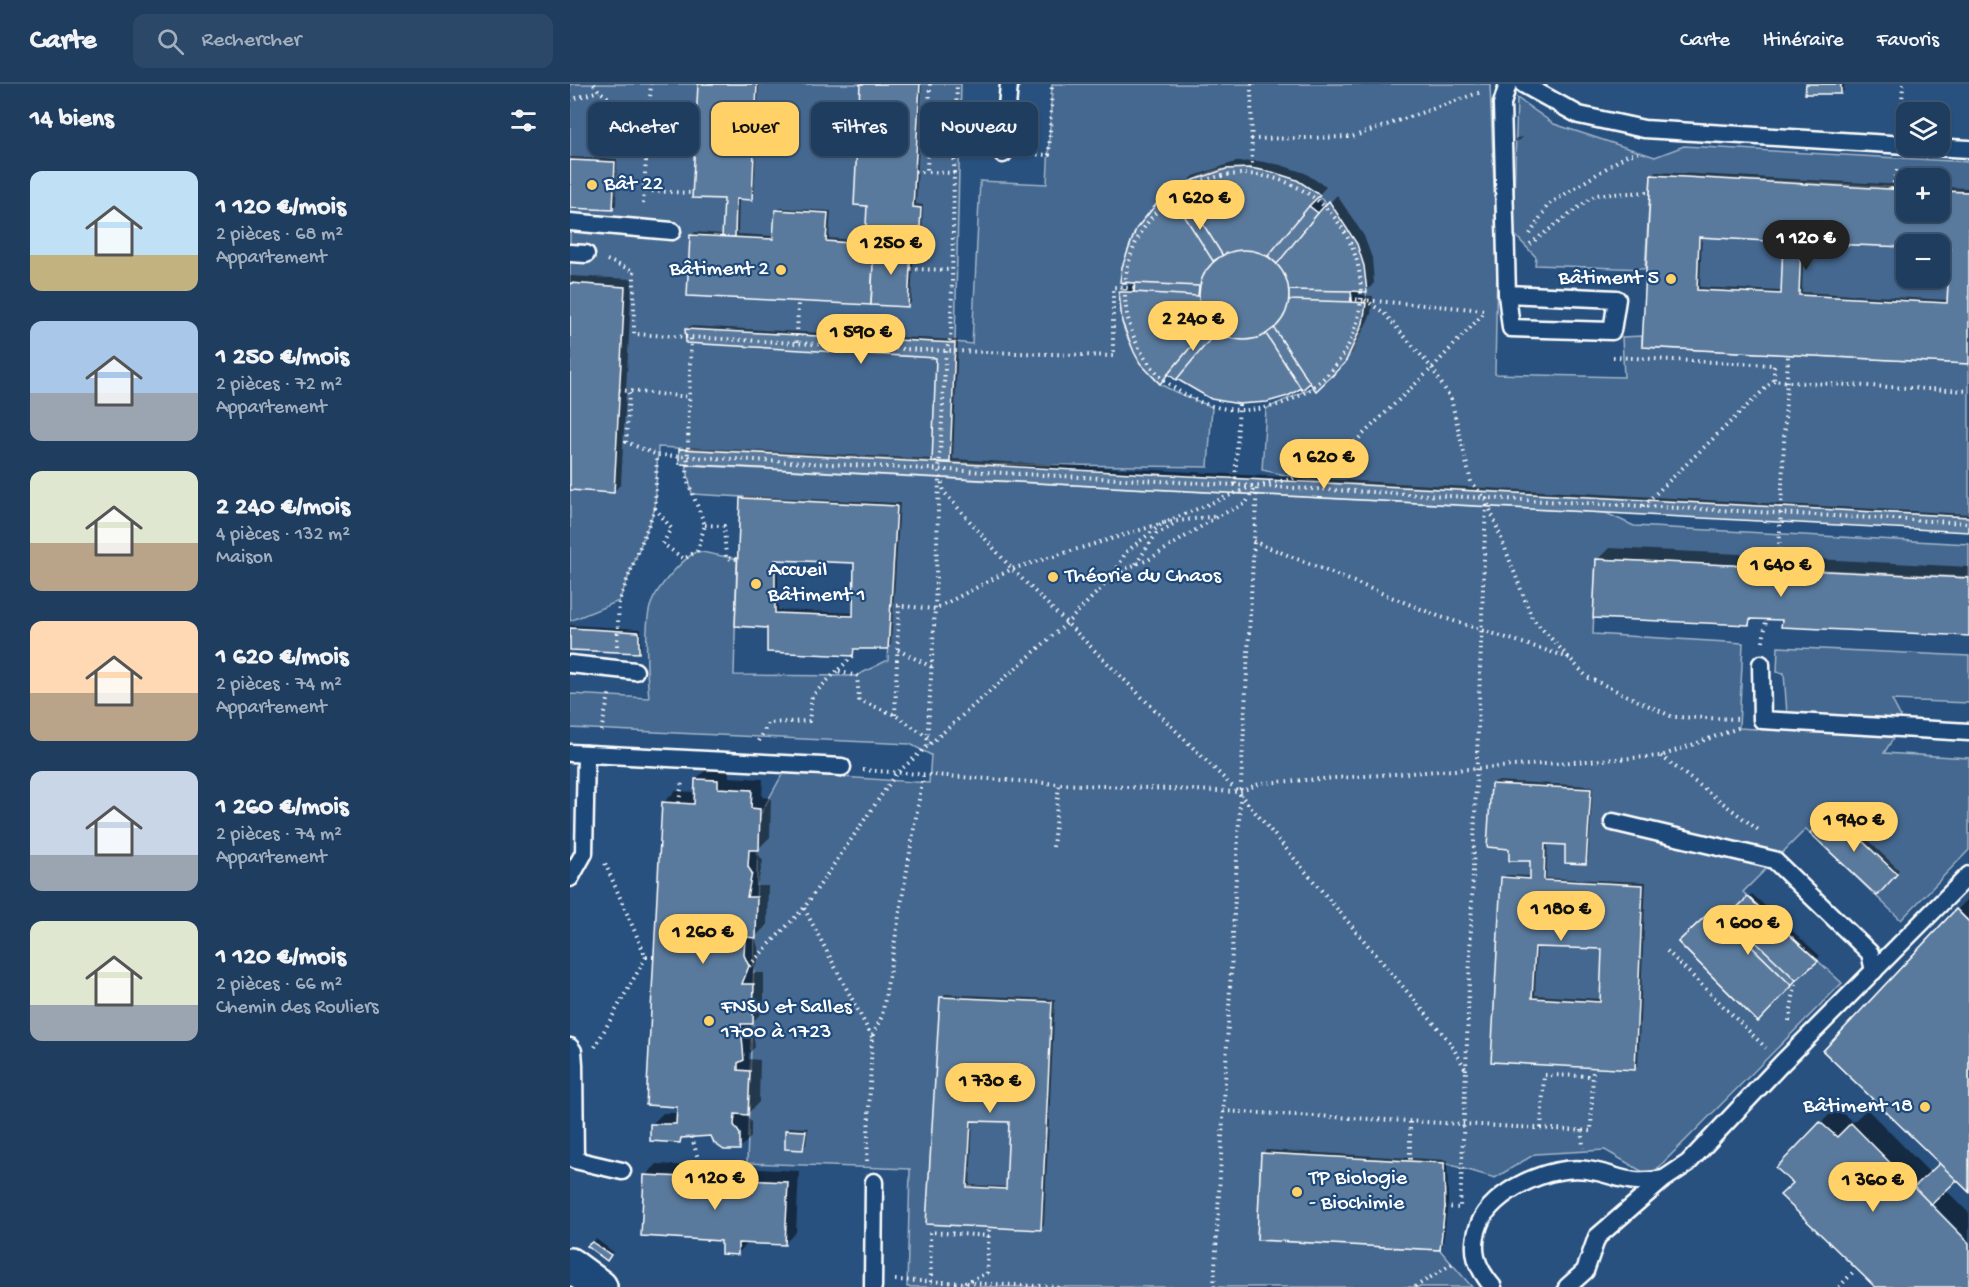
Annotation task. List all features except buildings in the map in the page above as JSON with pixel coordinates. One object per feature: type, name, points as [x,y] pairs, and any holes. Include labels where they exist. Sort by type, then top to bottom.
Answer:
[{"type":"street","points":[[570,1265],[600,1287]]},
{"type":"lane","points":[[1007,102],[1009,84]]},
{"type":"lane","points":[[1507,294],[1617,299],[1612,331],[1511,328],[1507,294],[1502,104],[1508,84]]},
{"type":"lane","points":[[1523,84],[1579,115],[1644,129],[1896,144]]},
{"type":"lane","points":[[1950,148],[1969,149]]},
{"type":"lane","points":[[570,222],[672,231]]},
{"type":"lane","points":[[570,664],[635,671]]},
{"type":"lane","points":[[1761,664],[1762,720],[1969,732]]},
{"type":"lane","points":[[570,878],[584,853],[585,820],[578,754],[842,768]]},
{"type":"lane","points":[[1613,822],[1774,860],[1870,952],[1874,971]]},
{"type":"lane","points":[[1567,1287],[1585,1271],[1597,1237],[1664,1179],[1688,1163],[1782,1063],[1969,875]]},
{"type":"lane","points":[[570,1047],[573,1051],[575,1160],[622,1171]]},
{"type":"lane","points":[[1493,1287],[1481,1273],[1473,1250],[1483,1214],[1503,1193],[1548,1174],[1585,1169],[1638,1183],[1664,1179]]},
{"type":"lane","points":[[870,1175],[874,1283]]},
{"type":"path","points":[[594,84],[599,91],[615,102]]},
{"type":"path","points":[[649,102],[651,84]]},
{"type":"path","points":[[927,172],[930,84]]},
{"type":"path","points":[[927,747],[946,351],[951,337],[957,84]]},
{"type":"path","points":[[1251,84],[1252,174]]},
{"type":"path","points":[[1902,102],[1903,84]]},
{"type":"path","points":[[1251,139],[1352,137],[1489,87]]},
{"type":"path","points":[[570,100],[599,91]]},
{"type":"path","points":[[1646,152],[1627,156],[1548,205],[1526,244],[1594,195],[1649,192]]},
{"type":"path","points":[[647,156],[646,191],[641,215],[600,223],[608,262],[634,272],[634,334],[946,351],[1113,356],[1113,287],[1134,288]]},
{"type":"path","points":[[915,172],[954,173]]},
{"type":"path","points":[[1252,174],[1281,178],[1321,201],[1352,246],[1363,299],[1348,346],[1314,389],[1295,402],[1266,409],[1239,406],[1212,407],[1162,381],[1143,359],[1125,319],[1123,286],[1138,236],[1177,194],[1216,176],[1252,174]]},
{"type":"path","points":[[646,191],[692,193]]},
{"type":"path","points":[[910,269],[952,270]]},
{"type":"path","points":[[891,605],[935,609],[1012,569],[1163,524],[1257,485],[1292,479],[1355,442],[1432,368],[1487,310],[1507,294]]},
{"type":"path","points":[[1350,299],[1495,311]]},
{"type":"path","points":[[1363,299],[1383,312],[1432,368],[1451,399],[1471,482],[1486,499],[1533,618],[1587,677],[1673,717],[1762,720]]},
{"type":"path","points":[[797,342],[798,302]]},
{"type":"path","points":[[654,508],[671,528],[663,544],[684,559],[697,551],[705,525],[687,480],[691,336]]},
{"type":"path","points":[[1778,574],[1783,514],[1789,382],[1788,355]]},
{"type":"path","points":[[1611,357],[1774,365],[1774,380],[1643,507]]},
{"type":"path","points":[[1774,380],[1969,391]]},
{"type":"path","points":[[619,390],[629,393],[690,397]]},
{"type":"path","points":[[629,393],[626,442],[657,455],[1969,524]]},
{"type":"path","points":[[1235,484],[1239,406]]},
{"type":"path","points":[[578,754],[602,729],[614,670],[619,601],[654,508],[657,455]]},
{"type":"path","points":[[939,471],[944,492],[1012,569],[1238,792],[1449,1041],[1466,1071]]},
{"type":"path","points":[[1111,578],[1156,555],[1218,516],[1246,503],[1257,485]]},
{"type":"path","points":[[1214,1287],[1238,792],[1257,485]]},
{"type":"path","points":[[1445,1207],[1460,1208],[1466,1126],[1486,499]]},
{"type":"path","points":[[749,966],[804,908],[896,774],[1067,623],[1111,578],[1126,552],[1163,524],[1218,516]]},
{"type":"path","points":[[1136,565],[1156,534],[1180,522]]},
{"type":"path","points":[[705,525],[724,526],[726,558],[737,559]]},
{"type":"path","points":[[1253,541],[1438,616],[1570,658]]},
{"type":"path","points":[[896,715],[899,606]]},
{"type":"path","points":[[898,650],[932,667]]},
{"type":"path","points":[[747,762],[768,723],[809,721],[812,696],[853,656]]},
{"type":"path","points":[[837,671],[856,676],[859,700],[896,715],[928,737]]},
{"type":"path","points":[[862,770],[1059,784],[1238,792],[1262,783],[1661,756],[1762,720]]},
{"type":"path","points":[[1661,756],[1785,850],[1774,860]]},
{"type":"path","points":[[870,1175],[872,1037],[882,1016],[923,776]]},
{"type":"path","points":[[1053,847],[1059,784]]},
{"type":"path","points":[[585,820],[646,957]]},
{"type":"path","points":[[804,908],[872,1037]]},
{"type":"path","points":[[1668,951],[1782,1063]]},
{"type":"path","points":[[646,957],[654,957]]},
{"type":"path","points":[[573,1084],[646,957]]},
{"type":"path","points":[[1782,1063],[1796,980]]},
{"type":"path","points":[[1223,1111],[1591,1131],[1593,1068]]},
{"type":"path","points":[[1541,1128],[1544,1074],[1591,1076]]},
{"type":"path","points":[[1410,1122],[1410,1161]]},
{"type":"path","points":[[692,1137],[702,1174]]},
{"type":"path","points":[[962,1285],[987,1273],[989,1227]]},
{"type":"path","points":[[932,1282],[930,1232],[988,1236]]},
{"type":"path","points":[[1415,1287],[1473,1250]]},
{"type":"path","points":[[1839,1287],[1855,1270]]},
{"type":"path","points":[[874,1283],[918,1281],[962,1285],[1061,1287]]},
{"type":"path","points":[[918,1281],[918,1287]]},
{"type":"shaded area","points":[[570,84],[961,84],[961,102],[920,102],[920,156],[959,156],[955,342],[972,344],[980,181],[1047,184],[1052,84],[1490,84],[1497,264],[1495,374],[1624,377],[1622,337],[1642,336],[1642,347],[1969,364],[1969,517],[1319,482],[1262,470],[1266,409],[1330,378],[1357,340],[1366,305],[1363,269],[1351,236],[1329,207],[1300,184],[1265,171],[1226,169],[1194,180],[1151,212],[1141,223],[1128,249],[1123,280],[1124,328],[1143,365],[1162,385],[1212,407],[1208,467],[988,464],[658,447],[655,508],[619,601],[570,621]]},
{"type":"shaded area","points":[[1517,98],[1554,124],[1655,157],[1684,146],[1969,162],[1969,192],[1950,191],[1950,168],[1896,168],[1896,187],[1651,175],[1645,269],[1535,265],[1536,257],[1513,233]]},
{"type":"shaded area","points":[[1699,237],[1896,247],[1896,288],[1948,288],[1947,303],[1697,290]]},
{"type":"shaded area","points":[[686,465],[1606,513],[1634,526],[1969,544],[1969,577],[1596,559],[1593,634],[1743,643],[1739,728],[1894,737],[1884,753],[1969,758],[1969,850],[1901,920],[1806,829],[1743,892],[1842,983],[1650,1176],[1605,1150],[1535,1154],[1495,1178],[1444,1163],[1261,1153],[1257,1240],[1440,1250],[1472,1287],[907,1287],[910,1169],[747,1163],[759,817],[783,773],[929,783],[931,755],[910,744],[570,728],[570,694],[649,698],[647,636],[651,604],[671,575],[697,551],[737,559],[734,675],[856,676],[888,660],[897,506],[692,494]]},
{"type":"shaded area","points":[[1778,647],[1969,656],[1969,703],[1892,700],[1903,721],[1787,714],[1784,673],[1777,672]]},
{"type":"place","name":"Bât 22","points":[[592,185]]},
{"type":"place","name":"Bâtiment 2","points":[[781,270]]},
{"type":"place","name":"Bâtiment 5","points":[[1671,279]]},
{"type":"place","name":"Théorie du Chaos","points":[[1053,577]]},
{"type":"place","name":"Accueil Bâtiment 1","points":[[756,584]]},
{"type":"place","name":"FNSU et Salles 1700 à 1723","points":[[709,1021]]},
{"type":"place","name":"Bâtiment 18","points":[[1925,1107]]},
{"type":"place","name":"TP Biologie - Biochimie","points":[[1297,1192]]}]
